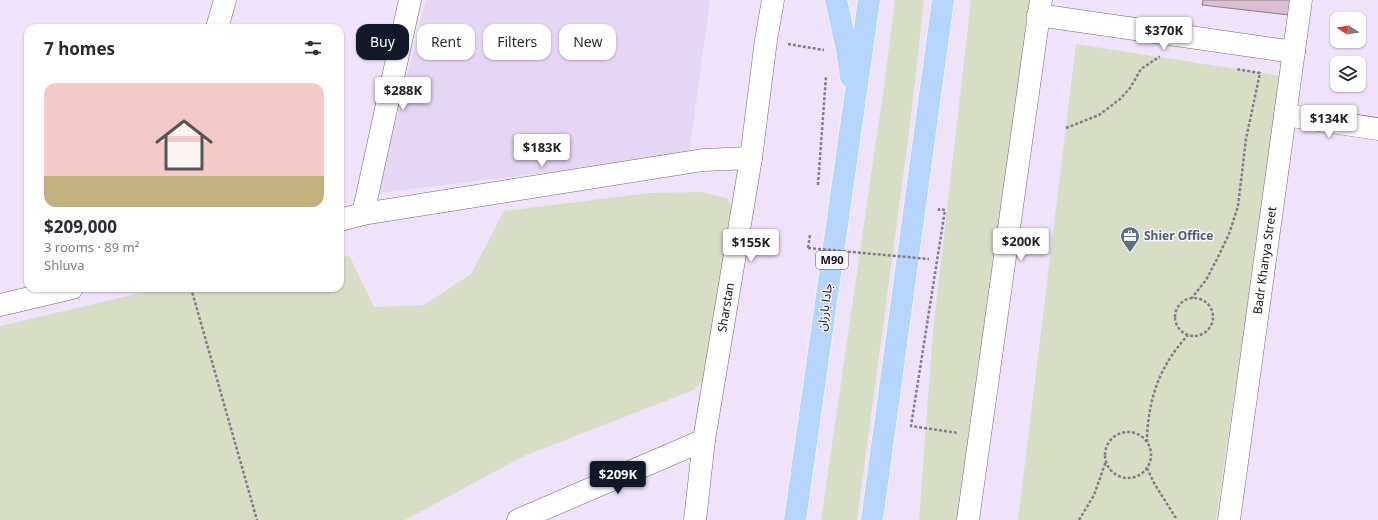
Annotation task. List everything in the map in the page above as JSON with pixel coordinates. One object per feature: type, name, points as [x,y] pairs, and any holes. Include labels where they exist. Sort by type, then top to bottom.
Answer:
[{"type":"highway","points":[[836,0],[847,50],[855,101]]},
{"type":"highway","name":"جادا بارزان","points":[[795,520],[869,0]]},
{"type":"highway","points":[[872,520],[943,0]]},
{"type":"street","points":[[218,24],[225,0]]},
{"type":"street","points":[[363,214],[410,0]]},
{"type":"street","name":"Sharstan","points":[[695,520],[704,440],[751,158],[766,40],[774,0]]},
{"type":"street","name":"Badr Khanya Street","points":[[1229,520],[1301,0]]},
{"type":"street","points":[[968,520],[1040,8],[1294,52]]},
{"type":"street","points":[[1285,115],[1378,130]]},
{"type":"street","points":[[344,219],[363,214],[703,160],[751,158]]},
{"type":"street","points":[[0,305],[55,292]]},
{"type":"street","points":[[518,520],[704,440]]},
{"type":"path","points":[[766,40],[828,51]]},
{"type":"path","points":[[1066,128],[1099,115],[1120,99],[1130,88],[1141,69],[1159,57],[1166,58]]},
{"type":"path","points":[[1191,299],[1206,280],[1217,259],[1229,234],[1238,206],[1246,139],[1260,73],[1229,68]]},
{"type":"path","points":[[818,186],[826,75]]},
{"type":"path","points":[[939,209],[945,210],[910,426],[979,436]]},
{"type":"path","points":[[808,248],[929,259]]},
{"type":"path","points":[[192,292],[257,520]]},
{"type":"path","points":[[1191,299],[1203,301],[1211,310],[1212,316],[1209,328],[1200,335],[1188,335],[1182,332],[1176,322],[1175,316],[1180,304],[1191,299]]},
{"type":"path","points":[[1147,443],[1150,411],[1155,390],[1165,366],[1188,335]]},
{"type":"path","points":[[1079,520],[1094,495],[1106,461],[1107,446],[1111,440],[1117,435],[1124,433],[1139,435],[1149,446],[1151,453],[1147,468],[1143,473],[1136,477],[1121,477],[1115,474],[1106,461]]},
{"type":"path","points":[[1147,468],[1154,483],[1177,520]]},
{"type":"shaded area","points":[[426,0],[710,0],[689,155],[378,193],[417,36],[417,60],[475,60],[475,24],[420,24]]},
{"type":"green space","points":[[895,0],[924,0],[910,125],[857,520],[821,520],[884,86]]},
{"type":"green space","points":[[971,0],[1030,0],[959,520],[919,520],[933,331]]},
{"type":"green space","points":[[1076,44],[1281,76],[1216,520],[1018,520]]},
{"type":"green space","points":[[702,192],[727,198],[738,216],[710,372],[694,390],[524,456],[405,520],[0,520],[0,326],[145,292],[344,292],[344,255],[350,257],[374,307],[424,305],[471,274],[504,211],[649,193]]},
{"type":"building","points":[[1203,0],[1292,0],[1289,15],[1202,5]]},
{"type":"place","name":"Shier Office","points":[[1130,253]]}]
